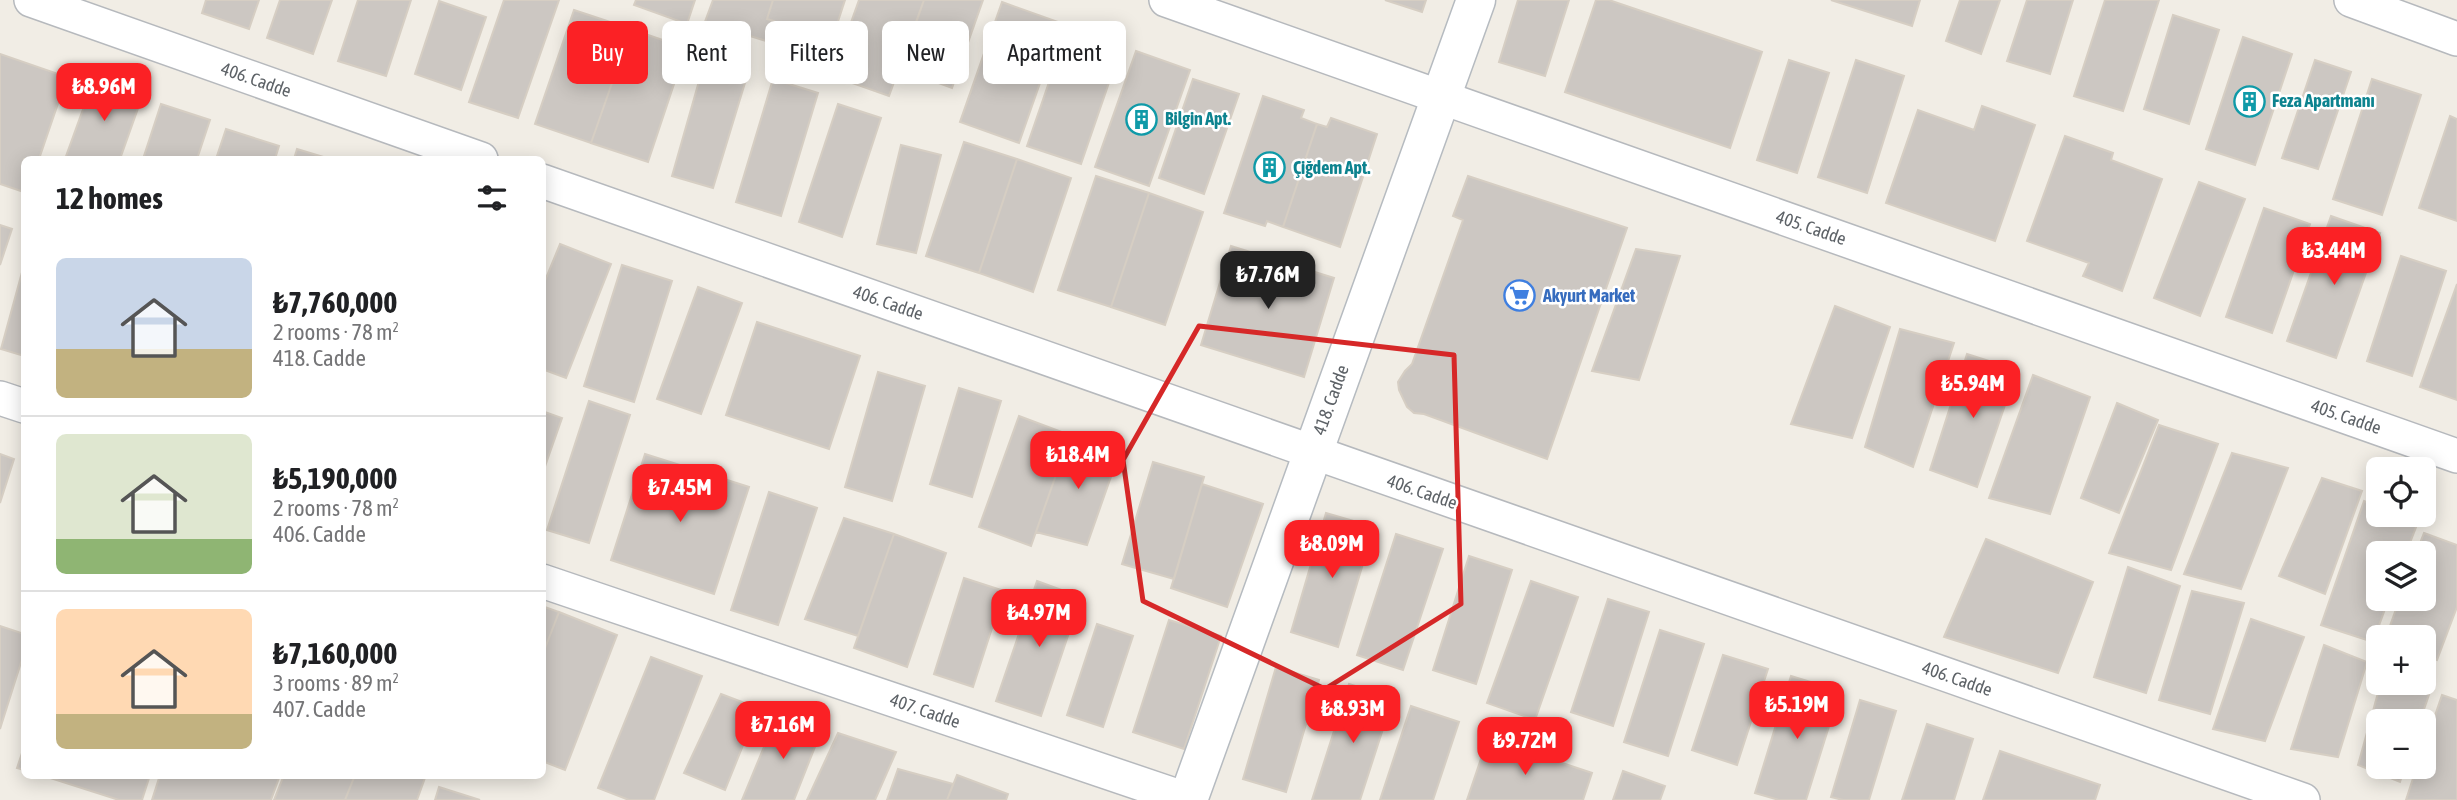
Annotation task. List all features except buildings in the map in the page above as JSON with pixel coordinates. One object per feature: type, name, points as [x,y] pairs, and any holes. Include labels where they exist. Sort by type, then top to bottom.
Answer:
[{"type":"street","name":"406. Cadde","points":[[31,0],[473,156]]},
{"type":"street","name":"405. Cadde","points":[[1166,0],[2457,456]]},
{"type":"street","name":"418. Cadde","points":[[1188,800],[1476,0]]},
{"type":"street","points":[[2351,0],[2457,39]]},
{"type":"street","name":"406. Cadde","points":[[546,182],[2303,800]]},
{"type":"street","points":[[0,398],[21,405]]},
{"type":"street","name":"407. Cadde","points":[[546,582],[1188,800]]},
{"type":"highlighted area","points":[[1199,326],[1454,355],[1461,604],[1325,689],[1143,601],[1123,460]]},
{"type":"place","name":"Feza Apartmanı","points":[[2249,101]]},
{"type":"place","name":"Bilgin Apt.","points":[[1142,119]]},
{"type":"place","name":"Çiğdem Apt.","points":[[1270,168]]},
{"type":"place","name":"Akyurt Market","points":[[1520,296]]}]
